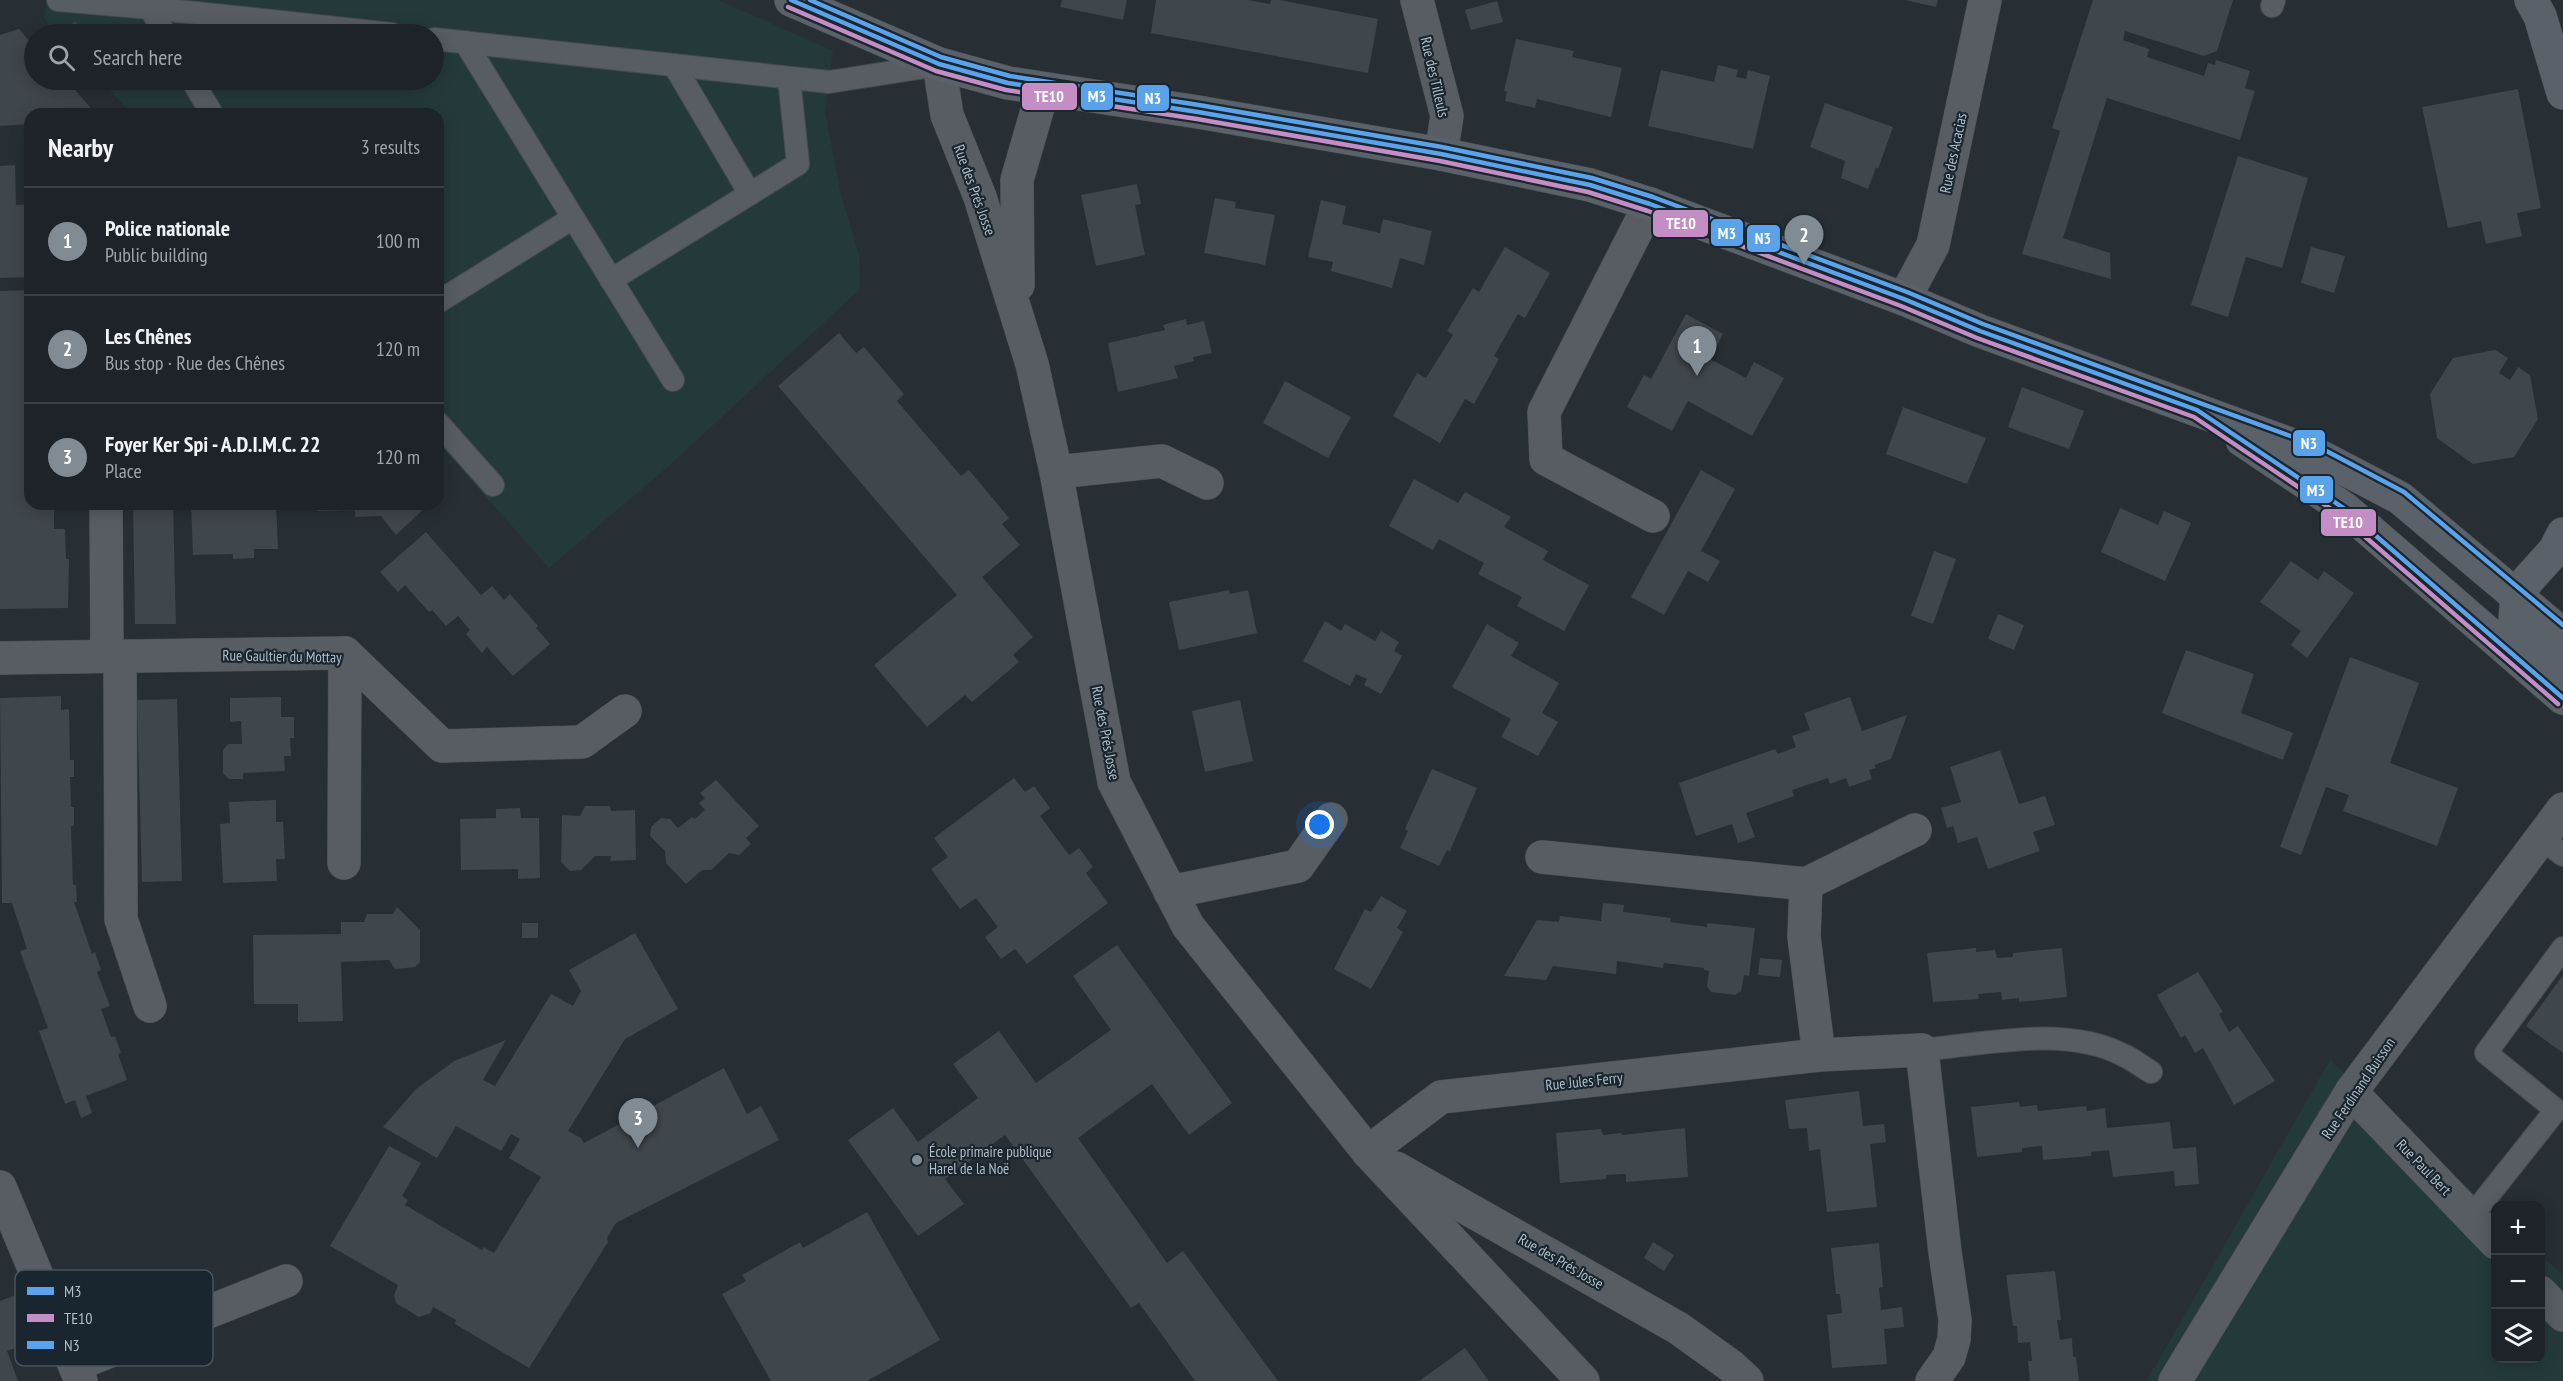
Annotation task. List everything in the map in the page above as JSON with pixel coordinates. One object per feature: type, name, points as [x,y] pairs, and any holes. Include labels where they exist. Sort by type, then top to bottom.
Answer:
[{"type":"street","points":[[791,0],[939,64],[1008,83],[1198,112],[1441,154],[1590,185],[1650,204],[1904,299],[1980,331],[2312,452],[2400,498],[2515,625],[2552,657],[2563,660]]},
{"type":"street","name":"Rue des Tilleuls","points":[[1417,0],[1447,116],[1441,154]]},
{"type":"street","name":"Rue des Acacias","points":[[1904,299],[1933,245],[1985,0]]},
{"type":"street","points":[[2531,0],[2540,15],[2563,93]]},
{"type":"street","name":"Rue des Prés Josse","points":[[939,64],[947,116],[980,197],[1032,364],[1056,472],[1114,782],[1188,926],[1368,1152],[1584,1381]]},
{"type":"street","name":"Rue des Prés Josse","points":[[1018,314],[1017,180],[1043,90]]},
{"type":"street","points":[[1650,204],[1544,412],[1546,459],[1653,516]]},
{"type":"street","points":[[2198,410],[2345,509],[2379,540],[2515,625],[2563,635]]},
{"type":"street","points":[[1056,472],[1162,461],[1207,483]]},
{"type":"street","points":[[106,510],[121,919],[150,1006]]},
{"type":"street","points":[[2515,625],[2563,534]]},
{"type":"street","points":[[2515,625],[2563,698]]},
{"type":"street","points":[[344,863],[345,653]]},
{"type":"street","name":"Rue Gaultier du Mottay","points":[[0,658],[345,653],[442,746],[582,742],[625,711]]},
{"type":"street","name":"Rue Ferdinand Buisson","points":[[2175,1381],[2351,1092],[2552,847],[2563,809]]},
{"type":"street","points":[[1170,892],[1298,866],[1331,819]]},
{"type":"street","points":[[1542,857],[1806,884],[1915,830]]},
{"type":"street","points":[[1806,884],[1804,937],[1819,1055]]},
{"type":"street","points":[[1922,1050],[1944,1252],[1955,1320],[1954,1339],[1949,1357],[1932,1381]]},
{"type":"street","name":"Rue Jules Ferry","points":[[1368,1152],[1441,1097],[1819,1055],[1922,1050]]},
{"type":"street","name":"Rue Paul Bert","points":[[2351,1092],[2491,1238]]},
{"type":"street","name":"Rue des Prés Josse","points":[[1368,1152],[1678,1328],[1747,1381]]},
{"type":"street","points":[[0,1187],[35,1270]]},
{"type":"street","points":[[213,1313],[286,1281]]},
{"type":"street","points":[[2545,1296],[2563,1316]]},
{"type":"street","points":[[78,1373],[94,1366]]},
{"type":"lane","points":[[58,0],[299,24]]},
{"type":"lane","points":[[150,8],[159,24]]},
{"type":"lane","points":[[444,40],[829,82],[939,64]]},
{"type":"lane","points":[[465,42],[673,380]]},
{"type":"lane","points":[[674,65],[750,194]]},
{"type":"lane","points":[[611,280],[798,164],[789,78]]},
{"type":"lane","points":[[198,90],[208,108]]},
{"type":"lane","points":[[444,298],[573,218]]},
{"type":"lane","points":[[444,430],[493,485]]},
{"type":"lane","points":[[2471,1217],[2556,1110],[2486,1053],[2563,948]]},
{"type":"lane","points":[[1922,1050],[2048,1038],[2086,1042],[2122,1054],[2151,1072]]},
{"type":"green space","points":[[47,0],[718,0],[833,51],[825,112],[841,195],[859,255],[860,289],[671,464],[549,568],[444,450],[444,108],[126,108],[109,90],[444,90],[444,24],[49,24],[44,18]]},
{"type":"green space","points":[[2330,1060],[2491,1209],[2491,1363],[2545,1363],[2545,1259],[2563,1275],[2563,1381],[2147,1381]]},
{"type":"building","points":[[1062,0],[1127,0],[1123,20],[1060,7]]},
{"type":"building","points":[[1156,0],[1248,0],[1270,4],[1271,0],[1280,0],[1378,19],[1368,73],[1151,33]]},
{"type":"building","points":[[1905,0],[1938,0],[1936,7]]},
{"type":"building","points":[[2093,0],[2233,0],[2217,51],[2204,56],[2125,31],[2123,40],[2149,49],[2147,57],[2204,76],[2208,63],[2215,65],[2216,60],[2250,71],[2245,88],[2255,91],[2240,140],[2107,98],[2063,238],[2110,253],[2111,279],[2022,254],[2060,131],[2052,128]]},
{"type":"building","points":[[1497,1],[1503,22],[1471,30],[1465,10]]},
{"type":"building","points":[[19,29],[24,35],[24,90],[75,90],[91,108],[24,108],[24,124],[0,126],[0,35]]},
{"type":"building","points":[[1516,39],[1574,51],[1572,57],[1622,68],[1611,117],[1537,99],[1535,108],[1505,101],[1507,92],[1504,91]]},
{"type":"building","points":[[1718,65],[1738,70],[1736,77],[1746,79],[1748,70],[1770,76],[1753,149],[1648,126],[1661,70],[1714,82]]},
{"type":"building","points":[[2518,89],[2541,208],[2517,213],[2522,236],[2486,244],[2481,221],[2448,228],[2422,107]]},
{"type":"building","points":[[1825,103],[1893,127],[1868,189],[1841,178],[1845,161],[1810,147]]},
{"type":"building","points":[[2238,156],[2308,178],[2282,268],[2246,257],[2228,317],[2191,305]]},
{"type":"building","points":[[15,165],[16,205],[24,204],[24,277],[0,278],[0,166]]},
{"type":"building","points":[[1137,184],[1141,204],[1135,205],[1145,255],[1096,266],[1081,195]]},
{"type":"building","points":[[1215,198],[1236,202],[1235,208],[1275,215],[1265,265],[1204,253]]},
{"type":"building","points":[[1321,200],[1346,206],[1342,224],[1380,233],[1383,219],[1432,231],[1424,265],[1400,258],[1392,288],[1331,271],[1333,262],[1308,257]]},
{"type":"building","points":[[1505,247],[1550,273],[1525,318],[1518,314],[1494,356],[1499,359],[1474,404],[1465,399],[1440,443],[1393,416],[1417,373],[1426,378],[1453,335],[1447,331],[1473,288],[1479,292]]},
{"type":"building","points":[[2311,247],[2345,256],[2334,293],[2301,283]]},
{"type":"building","points":[[24,290],[24,510],[54,510],[54,529],[65,529],[66,559],[69,559],[68,608],[0,609],[0,291]]},
{"type":"building","points":[[1686,314],[1723,334],[1710,359],[1746,378],[1754,362],[1784,378],[1752,436],[1688,401],[1672,431],[1627,407],[1644,375],[1651,379]]},
{"type":"building","points":[[1186,319],[1187,325],[1204,321],[1212,353],[1193,357],[1194,361],[1174,366],[1178,378],[1118,392],[1108,343],[1165,330],[1163,325]]},
{"type":"building","points":[[839,333],[856,353],[864,347],[904,394],[897,401],[961,476],[969,470],[1009,518],[1002,524],[1020,545],[982,577],[1033,637],[1013,655],[1019,662],[972,702],[965,695],[927,727],[874,665],[957,595],[778,386]]},
{"type":"building","points":[[2495,350],[2508,358],[2499,373],[2510,380],[2518,367],[2530,375],[2538,419],[2514,457],[2473,464],[2437,438],[2430,394],[2453,358]]},
{"type":"building","points":[[1285,381],[1351,417],[1328,458],[1263,423]]},
{"type":"building","points":[[2022,387],[2084,411],[2069,449],[2008,427]]},
{"type":"building","points":[[1903,407],[1986,438],[1967,484],[1886,454]]},
{"type":"building","points":[[1701,470],[1735,489],[1701,551],[1720,561],[1708,582],[1688,571],[1664,615],[1631,597]]},
{"type":"building","points":[[1414,479],[1458,503],[1465,492],[1511,517],[1504,527],[1548,551],[1543,560],[1589,585],[1564,631],[1517,606],[1522,597],[1478,574],[1484,563],[1439,539],[1433,550],[1389,526]]},
{"type":"building","points":[[2120,508],[2158,525],[2164,511],[2191,523],[2165,581],[2101,552]]},
{"type":"building","points":[[133,510],[173,510],[176,624],[135,624]]},
{"type":"building","points":[[191,510],[276,510],[278,549],[254,549],[254,558],[233,559],[233,554],[193,555]]},
{"type":"building","points":[[355,510],[423,510],[396,535],[381,516],[355,517]]},
{"type":"building","points":[[426,532],[481,595],[492,586],[504,600],[510,594],[538,626],[536,628],[550,644],[513,676],[487,647],[482,653],[466,634],[470,630],[458,616],[446,626],[432,610],[429,612],[405,585],[398,592],[380,572]]},
{"type":"building","points":[[1934,551],[1956,559],[1933,624],[1911,616]]},
{"type":"building","points":[[2291,561],[2318,580],[2324,571],[2354,593],[2307,658],[2291,645],[2301,631],[2260,602]]},
{"type":"building","points":[[1229,590],[1230,594],[1248,590],[1257,633],[1179,650],[1169,602]]},
{"type":"building","points":[[1998,614],[2024,625],[2014,650],[1988,639]]},
{"type":"building","points":[[1325,621],[1341,631],[1345,624],[1375,641],[1381,631],[1399,642],[1394,651],[1402,656],[1381,694],[1364,685],[1367,679],[1356,674],[1350,686],[1303,661]]},
{"type":"building","points":[[1487,624],[1519,643],[1511,656],[1559,683],[1542,713],[1558,722],[1538,756],[1501,737],[1511,719],[1452,687]]},
{"type":"building","points":[[2186,650],[2254,674],[2241,713],[2293,733],[2283,760],[2162,713]]},
{"type":"building","points":[[2350,657],[2419,683],[2390,763],[2458,788],[2437,846],[2343,811],[2349,795],[2326,787],[2301,855],[2280,847]]},
{"type":"building","points":[[61,696],[61,710],[69,709],[70,760],[74,760],[74,777],[70,777],[71,807],[74,807],[74,826],[71,826],[73,885],[76,885],[77,902],[74,902],[92,954],[95,952],[101,970],[97,972],[110,1006],[101,1009],[111,1037],[115,1036],[121,1053],[118,1054],[127,1080],[86,1096],[92,1113],[81,1118],[75,1100],[65,1104],[39,1031],[48,1028],[20,951],[27,949],[12,903],[2,903],[0,698]]},
{"type":"building","points":[[281,697],[281,717],[294,717],[294,738],[290,738],[291,756],[284,756],[285,771],[243,773],[243,779],[229,779],[223,773],[223,750],[228,744],[242,744],[241,721],[230,722],[230,698]]},
{"type":"building","points":[[1850,697],[1862,731],[1907,715],[1891,759],[1874,765],[1876,768],[1869,770],[1872,779],[1849,787],[1846,778],[1830,784],[1828,778],[1792,790],[1794,796],[1746,813],[1755,837],[1738,843],[1732,824],[1696,836],[1679,783],[1775,749],[1778,754],[1796,747],[1792,736],[1810,730],[1804,713]]},
{"type":"building","points":[[177,699],[182,881],[142,882],[137,700]]},
{"type":"building","points":[[1240,700],[1253,761],[1205,772],[1192,711]]},
{"type":"building","points":[[2000,750],[2019,804],[2045,796],[2055,825],[2033,832],[2040,851],[1988,869],[1977,837],[1958,843],[1953,826],[1947,828],[1941,808],[1961,802],[1950,767]]},
{"type":"building","points":[[1432,769],[1477,788],[1450,851],[1447,850],[1439,866],[1400,848],[1408,831],[1405,829]]},
{"type":"building","points":[[1014,778],[1025,792],[1034,786],[1050,808],[1040,816],[1069,855],[1079,848],[1093,867],[1086,873],[1108,903],[1027,964],[1015,949],[1001,959],[985,937],[998,927],[976,898],[960,909],[931,869],[948,857],[934,838]]},
{"type":"building","points":[[716,780],[759,826],[746,838],[751,844],[739,855],[729,853],[711,870],[702,870],[686,884],[666,863],[665,851],[650,836],[651,827],[661,818],[670,819],[678,828],[692,817],[695,819],[705,810],[699,803],[705,798],[700,793]]},
{"type":"building","points":[[276,800],[276,822],[283,822],[285,859],[276,859],[277,881],[223,883],[220,824],[230,823],[229,802]]},
{"type":"building","points":[[585,806],[610,806],[611,811],[635,810],[636,860],[610,861],[611,856],[595,856],[581,870],[570,871],[561,862],[562,815],[580,816]]},
{"type":"building","points":[[520,808],[521,818],[539,818],[540,878],[518,879],[518,869],[461,870],[460,819],[496,818],[496,809]]},
{"type":"building","points":[[1381,896],[1407,911],[1397,928],[1403,932],[1371,989],[1334,969],[1365,909],[1371,912]]},
{"type":"building","points":[[1603,903],[1624,905],[1623,912],[1671,918],[1670,922],[1707,927],[1707,923],[1755,928],[1749,976],[1744,975],[1741,991],[1735,995],[1711,992],[1707,986],[1709,971],[1704,968],[1664,963],[1663,968],[1617,961],[1616,974],[1553,966],[1546,980],[1504,976],[1537,920],[1559,922],[1560,916],[1601,921]]},
{"type":"building","points":[[397,907],[420,930],[420,962],[415,967],[395,969],[389,960],[341,962],[343,1021],[298,1022],[298,1004],[254,1004],[253,935],[341,934],[341,922],[364,922],[367,914],[393,914]]},
{"type":"building","points":[[522,923],[538,923],[538,938],[522,938]]},
{"type":"building","points":[[635,933],[678,1009],[625,1039],[568,1131],[581,1138],[584,1143],[724,1068],[747,1114],[761,1106],[779,1140],[616,1223],[607,1238],[608,1242],[529,1368],[455,1324],[456,1320],[433,1307],[431,1313],[419,1317],[396,1303],[394,1295],[398,1285],[330,1246],[389,1146],[421,1163],[402,1196],[408,1200],[405,1205],[482,1250],[483,1247],[494,1253],[541,1177],[509,1158],[520,1139],[511,1134],[501,1151],[456,1126],[437,1158],[383,1127],[416,1089],[454,1061],[506,1040],[483,1080],[495,1086],[551,994],[573,1006],[581,991],[569,970]]},
{"type":"building","name":"École primaire publique Harel de la Noë","points":[[1117,945],[1232,1103],[1189,1135],[1152,1084],[1078,1138],[1167,1263],[1183,1251],[1278,1381],[1195,1381],[1139,1303],[1131,1308],[1005,1135],[945,1179],[964,1204],[918,1236],[848,1140],[893,1108],[918,1142],[978,1098],[953,1064],[999,1031],[1036,1083],[1111,1030],[1073,976]]},
{"type":"building","points":[[1976,948],[1976,952],[1995,950],[1997,958],[2013,957],[2013,953],[2062,948],[2067,997],[2019,1002],[2019,998],[2002,1000],[2001,992],[1978,994],[1979,999],[1933,1002],[1927,953]]},
{"type":"building","points":[[1760,958],[1782,960],[1780,977],[1758,975]]},
{"type":"building","points":[[2198,972],[2223,1012],[2219,1014],[2229,1032],[2238,1026],[2275,1081],[2234,1105],[2203,1048],[2195,1053],[2185,1035],[2181,1038],[2157,995]]},
{"type":"building","points":[[2563,975],[2563,1053],[2526,1026]]},
{"type":"building","points":[[1859,1091],[1863,1126],[1884,1124],[1886,1142],[1870,1144],[1877,1207],[1827,1212],[1820,1149],[1809,1151],[1807,1128],[1789,1129],[1785,1100]]},
{"type":"building","points":[[2019,1102],[2020,1107],[2037,1105],[2038,1111],[2086,1106],[2087,1111],[2105,1108],[2107,1128],[2170,1122],[2173,1149],[2196,1147],[2199,1184],[2175,1186],[2174,1171],[2113,1177],[2109,1150],[2091,1152],[2091,1156],[2043,1160],[2042,1146],[2022,1148],[2022,1152],[1977,1157],[1971,1107]]},
{"type":"building","points":[[1685,1128],[1688,1177],[1626,1182],[1626,1174],[1607,1175],[1606,1179],[1560,1183],[1556,1133],[1601,1129],[1603,1135],[1621,1133],[1622,1135]]},
{"type":"building","points":[[867,1212],[940,1340],[867,1381],[771,1381],[722,1294],[746,1281],[742,1275],[800,1242],[803,1248]]},
{"type":"building","points":[[1653,1242],[1674,1255],[1664,1271],[1644,1258]]},
{"type":"building","points":[[1879,1243],[1883,1287],[1879,1288],[1881,1310],[1902,1307],[1904,1327],[1884,1329],[1887,1364],[1832,1368],[1827,1315],[1842,1313],[1840,1294],[1836,1294],[1831,1248]]},
{"type":"building","points":[[2055,1271],[2061,1320],[2057,1320],[2060,1340],[2072,1338],[2073,1357],[2076,1357],[2079,1381],[2030,1381],[2028,1361],[2032,1361],[2030,1342],[2018,1343],[2017,1326],[2013,1326],[2006,1275]]},
{"type":"building","points":[[15,1295],[15,1348],[7,1351],[18,1381],[0,1381],[0,1301]]},
{"type":"building","points":[[1465,1348],[1489,1381],[1419,1381]]},
{"type":"transit line","name":"M3","points":[[791,0],[939,64],[1008,83],[1198,112],[1441,154],[1590,185],[1650,204],[1904,299],[1980,331],[2197,410],[2345,509],[2563,698]]},
{"type":"transit line","name":"N3","points":[[810,0],[941,57],[1010,76],[1199,105],[1442,147],[1592,178],[1653,197],[1907,292],[1983,324],[2315,445],[2404,492],[2563,625]]},
{"type":"transit line","name":"TE10","points":[[788,7],[936,71],[1006,90],[1197,119],[1440,161],[1588,192],[1648,211],[1901,306],[1977,338],[2194,417],[2340,515],[2558,704]]},
{"type":"place","name":"Les Chênes","points":[[1804,265]]},
{"type":"place","name":"Police nationale","points":[[1697,376]]},
{"type":"place","name":"Foyer Ker Spi - A.D.I.M.C. 22","points":[[638,1148]]},
{"type":"place","name":"École primaire publique Harel de la Noë","points":[[917,1160]]}]
